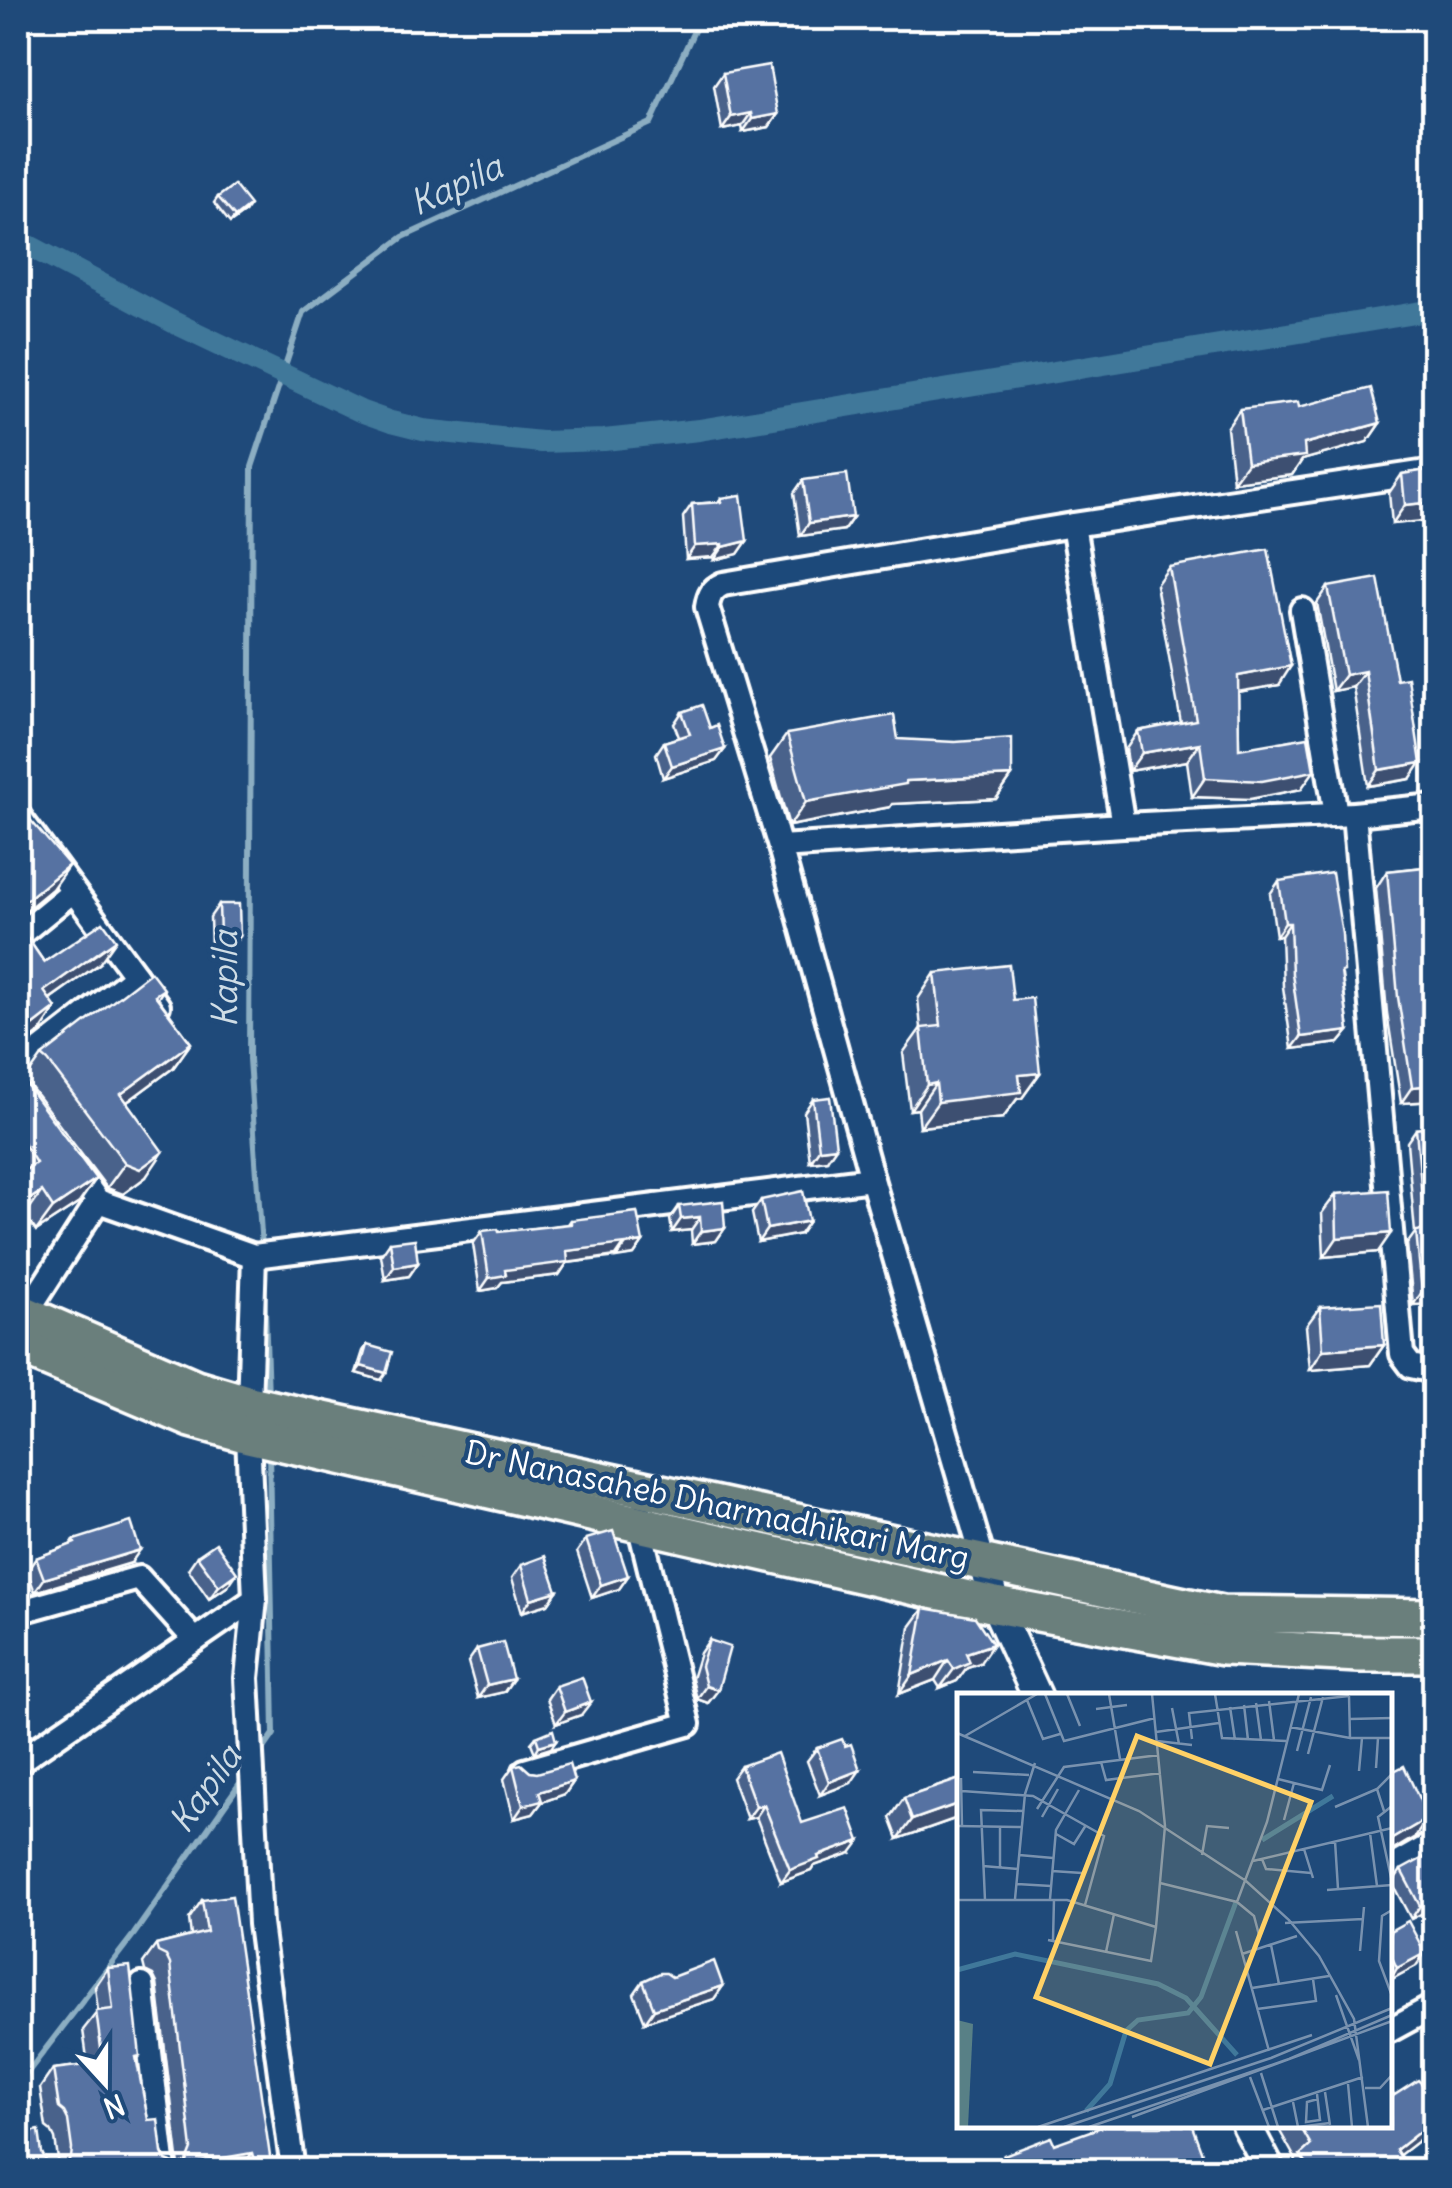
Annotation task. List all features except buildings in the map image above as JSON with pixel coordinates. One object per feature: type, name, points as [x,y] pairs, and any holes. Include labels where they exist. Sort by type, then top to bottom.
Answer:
[{"type":"main road","name":"Dr Nanasaheb Dharmadhikari Marg","points":[[20,1324],[191,1419],[249,1420],[641,1506],[984,1563],[1222,1614],[1434,1616]]},
{"type":"main road","name":"Dr Nanasaheb Dharmadhikari Marg","points":[[641,1506],[995,1606],[1224,1647],[1434,1654]]},
{"type":"street","points":[[1036,1693],[995,1606],[780,847],[706,607],[710,592],[723,584],[1434,470]]},
{"type":"street","points":[[1073,526],[1122,825]]},
{"type":"street","points":[[1302,610],[1345,814],[1402,1354],[1410,1366],[1434,1371]]},
{"type":"street","points":[[780,847],[1434,806]]},
{"type":"street","points":[[18,816],[172,1023]]},
{"type":"street","points":[[18,936],[73,891]]},
{"type":"street","points":[[18,1068],[136,976]]},
{"type":"street","points":[[64,1155],[98,1200],[254,1256],[872,1180]]},
{"type":"street","points":[[20,1324],[98,1200]]},
{"type":"street","points":[[254,1256],[249,1420],[255,1598],[248,1678],[260,1924],[293,2170]]},
{"type":"street","points":[[525,1771],[688,1724],[641,1506]]},
{"type":"street","points":[[18,1612],[139,1578],[195,1640]]},
{"type":"street","points":[[18,1762],[255,1598]]},
{"type":"street","points":[[1392,1867],[1434,1843]]},
{"type":"street","points":[[142,1985],[164,2170]]},
{"type":"street","points":[[1392,2029],[1434,2006]]},
{"type":"street","points":[[1248,2128],[1270,2170]]},
{"type":"waterway","name":"Kapila","points":[[262,1248],[249,1059],[252,467],[303,312],[403,237],[651,123],[700,18]]},
{"type":"waterway","points":[[18,240],[173,322],[360,411],[423,430],[541,442],[699,430],[1434,310]]},
{"type":"waterway","name":"Kapila","points":[[264,1280],[268,1397]]},
{"type":"waterway","name":"Kapila","points":[[258,1757],[274,1734],[269,1450]]},
{"type":"waterway","name":"Kapila","points":[[18,2085],[134,1934],[245,1776]]}]
